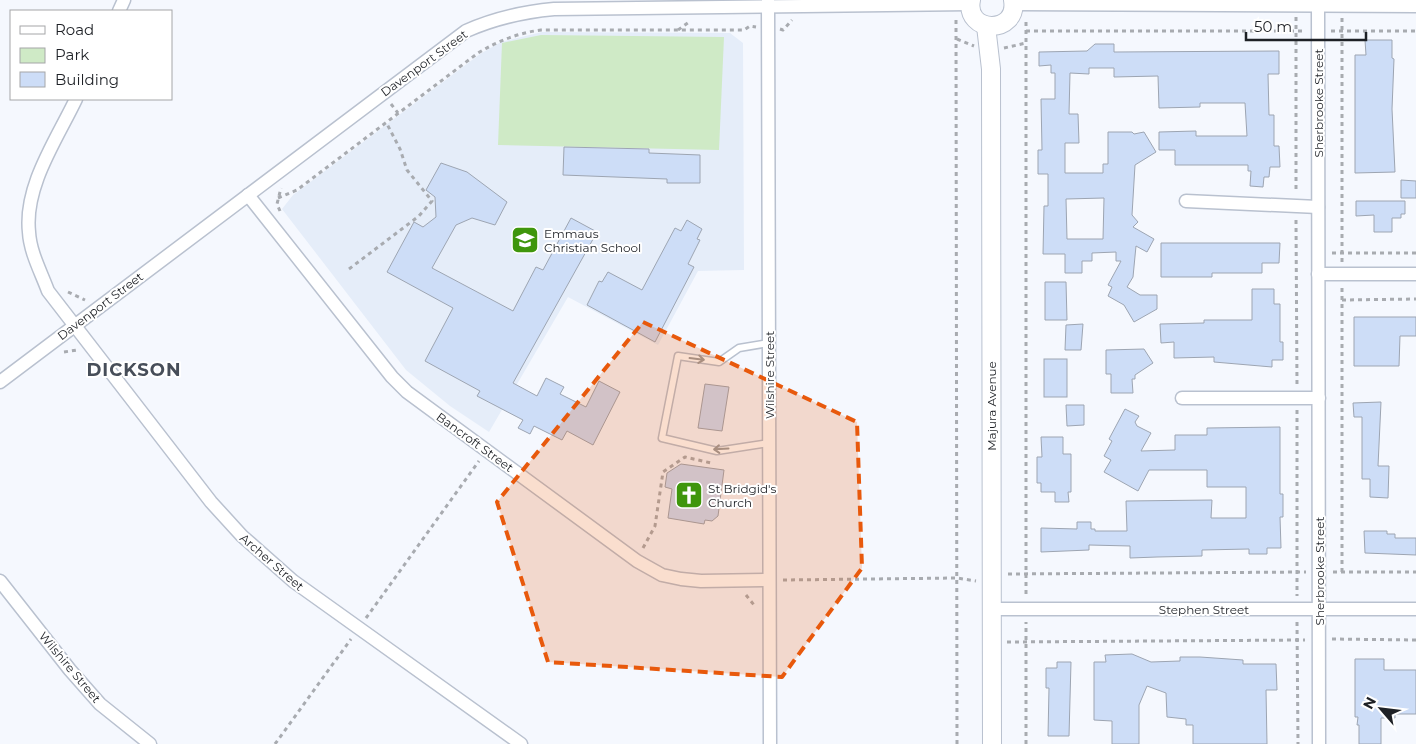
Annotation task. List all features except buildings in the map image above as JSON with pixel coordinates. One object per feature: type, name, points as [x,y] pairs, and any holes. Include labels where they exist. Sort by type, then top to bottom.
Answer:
[{"type":"main road","points":[[971,2],[976,20],[986,26],[1000,26],[1006,22]]},
{"type":"main road","name":"Majura Avenue","points":[[991,69],[1006,22],[1012,14],[1013,2]]},
{"type":"main road","name":"Majura Avenue","points":[[986,26],[991,69],[992,744]]},
{"type":"street","name":"Davenport Street","points":[[0,382],[466,31],[493,18],[554,9],[768,3],[971,2]]},
{"type":"street","points":[[1013,2],[1318,3],[1416,6]]},
{"type":"street","name":"Wilshire Street","points":[[768,3],[769,443],[774,580],[770,744]]},
{"type":"street","name":"Sherbrooke Street","points":[[1318,3],[1319,744]]},
{"type":"street","name":"Archer Street","points":[[76,100],[38,177],[32,195],[28,232],[33,252],[48,291],[211,502],[242,536],[293,581],[521,744]]},
{"type":"street","name":"Bancroft Street","points":[[248,195],[392,377],[415,398],[637,561],[662,574],[701,581],[774,580]]},
{"type":"street","points":[[1186,201],[1318,207]]},
{"type":"street","points":[[1318,274],[1416,274]]},
{"type":"street","points":[[1182,398],[1319,398]]},
{"type":"street","name":"Wilshire Street","points":[[0,581],[70,670],[100,704],[150,744]]},
{"type":"street","name":"Stephen Street","points":[[992,609],[1416,610]]},
{"type":"lane","points":[[769,343],[738,348],[719,362],[678,356],[662,438],[717,451],[769,443]]},
{"type":"path","points":[[278,198],[296,190],[486,48],[511,36],[529,32],[744,30],[750,26],[783,30],[799,17]]},
{"type":"path","points":[[951,20],[956,22]]},
{"type":"path","points":[[774,580],[957,578],[992,583],[1007,574],[1026,573],[1297,572],[1296,31],[1026,31]]},
{"type":"path","points":[[1416,31],[1342,31],[1342,572],[1416,572]]},
{"type":"path","points":[[957,744],[956,38],[978,48]]},
{"type":"path","points":[[1004,48],[1026,43],[1026,573]]},
{"type":"path","points":[[349,268],[419,216],[432,201],[407,170],[398,144],[386,122]]},
{"type":"path","points":[[280,213],[278,198],[285,183]]},
{"type":"path","points":[[291,186],[296,190]]},
{"type":"path","points":[[1318,253],[1416,253]]},
{"type":"path","points":[[63,288],[84,300]]},
{"type":"path","points":[[1342,300],[1416,299]]},
{"type":"path","points":[[64,352],[74,349]]},
{"type":"path","points":[[650,536],[655,526],[663,472],[685,457],[711,464],[717,451]]},
{"type":"path","points":[[275,744],[480,460]]},
{"type":"path","points":[[1297,640],[1298,744]]},
{"type":"path","points":[[1026,744],[1026,642],[1416,640]]},
{"type":"highlighted area","points":[[643,322],[857,422],[862,568],[782,677],[548,662],[497,502]]},
{"type":"shaded area","name":"Emmaus Christian School","points":[[542,32],[730,33],[743,43],[744,270],[698,271],[658,345],[568,297],[489,432],[450,406],[406,370],[282,209],[293,195],[480,54],[501,42]]},
{"type":"green space","points":[[541,35],[724,37],[719,150],[498,145],[502,43]]},
{"type":"place","name":"Emmaus Christian School","points":[[525,240]]},
{"type":"place","name":"St Bridgid's Church","points":[[689,495]]},
{"type":"district","name":"DICKSON","points":[[134,370]]}]
